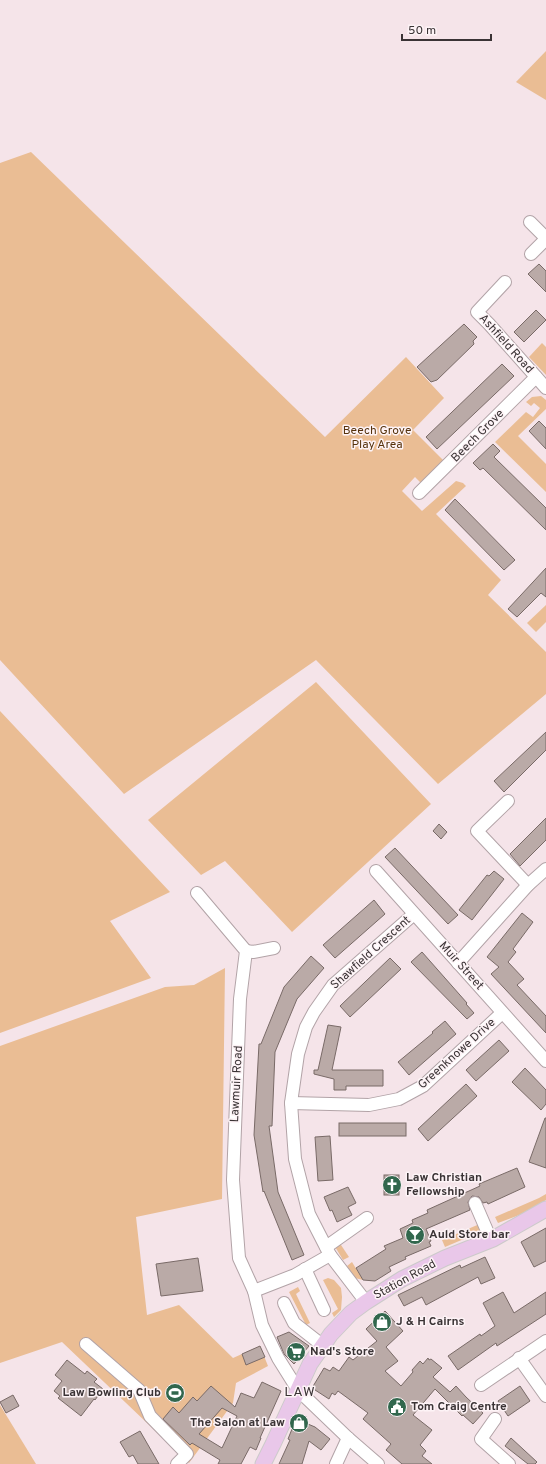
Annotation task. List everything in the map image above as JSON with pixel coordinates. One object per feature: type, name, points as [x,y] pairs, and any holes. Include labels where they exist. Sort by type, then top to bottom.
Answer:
[{"type":"main road","name":"Station Road","points":[[263,1464],[310,1364],[322,1345],[351,1313],[402,1279],[445,1258],[491,1240],[546,1209]]},
{"type":"street","points":[[530,222],[546,238],[531,254]]},
{"type":"street","name":"Ashfield Road","points":[[505,282],[476,312],[494,329],[546,388]]},
{"type":"street","name":"Beech Grove","points":[[419,493],[536,377]]},
{"type":"street","points":[[508,801],[477,831],[528,885]]},
{"type":"street","points":[[458,963],[528,885],[546,869]]},
{"type":"street","name":"Muir Street","points":[[376,871],[546,1062]]},
{"type":"street","points":[[197,893],[246,951],[253,952],[274,948]]},
{"type":"street","name":"Shawfield Crescent","points":[[366,1302],[328,1251],[309,1214],[295,1159],[292,1103],[295,1068],[301,1040],[314,1012],[333,985],[414,914]]},
{"type":"street","name":"Lawmuir Road","points":[[246,951],[240,1000],[232,1180],[239,1258],[254,1291],[262,1325],[278,1358],[298,1390],[348,1438],[378,1464]]},
{"type":"street","name":"Greenknowe Drive","points":[[292,1103],[369,1105],[399,1099],[423,1086],[502,1013]]},
{"type":"street","points":[[475,1203],[491,1240]]},
{"type":"street","points":[[254,1291],[305,1270],[367,1218]]},
{"type":"street","points":[[305,1270],[324,1310]]},
{"type":"street","points":[[284,1303],[294,1323],[322,1345]]},
{"type":"street","points":[[481,1384],[546,1341]]},
{"type":"street","points":[[86,1344],[139,1390],[150,1416],[187,1454],[177,1464]]},
{"type":"street","points":[[519,1358],[546,1396]]},
{"type":"street","points":[[496,1419],[481,1439],[509,1464]]},
{"type":"street","points":[[336,1464],[348,1438]]},
{"type":"green space","points":[[546,51],[546,100],[516,82]]},
{"type":"green space","name":"Beech Grove Play Area","points":[[31,152],[325,437],[406,357],[444,398],[413,430],[444,461],[421,483],[415,477],[402,491],[422,511],[456,481],[463,483],[466,486],[436,514],[501,580],[488,595],[546,652],[546,694],[438,784],[316,660],[124,794],[0,660],[0,163]]},
{"type":"green space","points":[[542,343],[546,347],[546,375],[529,357]]},
{"type":"green space","points":[[541,396],[546,400],[546,409],[518,436],[546,464],[546,492],[495,442],[526,412],[533,417],[540,408],[534,403],[531,406],[526,402],[532,397]]},
{"type":"green space","points":[[546,605],[546,622],[536,632],[527,623]]},
{"type":"green space","points":[[316,682],[431,804],[292,932],[225,861],[201,875],[148,820]]},
{"type":"green space","points":[[0,711],[170,892],[110,921],[151,978],[0,1033]]},
{"type":"green space","points":[[225,968],[222,1199],[136,1217],[147,1315],[179,1305],[233,1358],[260,1346],[268,1366],[236,1383],[233,1403],[189,1463],[62,1342],[0,1363],[0,1046],[165,987],[194,985]]},
{"type":"green space","points":[[546,1194],[546,1200],[525,1213],[498,1223],[495,1217]]},
{"type":"green space","points":[[482,1223],[485,1230],[445,1247],[442,1240]]},
{"type":"green space","points":[[339,1242],[349,1257],[343,1260],[334,1245]]},
{"type":"green space","points":[[352,1262],[363,1280],[355,1278],[347,1266]]},
{"type":"green space","points":[[328,1278],[334,1280],[341,1288],[341,1310],[334,1317],[332,1313],[338,1309],[323,1280]]},
{"type":"green space","points":[[298,1287],[300,1291],[296,1294],[310,1323],[306,1325],[289,1292]]},
{"type":"green space","points":[[0,1405],[36,1464],[0,1464]]},
{"type":"building","points":[[539,264],[546,271],[546,292],[528,274]]},
{"type":"building","points":[[536,310],[546,320],[524,342],[514,332]]},
{"type":"building","points":[[464,324],[477,337],[473,341],[474,344],[437,380],[431,382],[417,367]]},
{"type":"building","points":[[502,364],[514,376],[437,449],[426,437]]},
{"type":"building","points":[[539,421],[546,428],[546,449],[529,431]]},
{"type":"building","points":[[493,444],[500,451],[494,457],[546,508],[546,530],[483,468],[480,470],[473,463]]},
{"type":"building","points":[[455,499],[515,560],[504,570],[445,510]]},
{"type":"building","points":[[546,568],[546,597],[541,593],[517,617],[508,609]]},
{"type":"building","points":[[546,732],[546,750],[504,792],[494,781]]},
{"type":"building","points":[[546,818],[546,840],[520,866],[510,854]]},
{"type":"building","points":[[439,824],[447,832],[441,839],[433,831]]},
{"type":"building","points":[[395,848],[458,915],[448,924],[385,857]]},
{"type":"building","points":[[494,871],[504,879],[472,920],[459,910],[487,875],[489,876]]},
{"type":"building","points":[[374,900],[385,914],[335,958],[323,945]]},
{"type":"building","points":[[522,913],[533,922],[513,949],[516,952],[508,962],[524,979],[517,985],[546,1016],[546,1033],[491,974],[499,967],[487,957]]},
{"type":"building","points":[[422,952],[474,1013],[467,1019],[411,962]]},
{"type":"building","points":[[311,956],[324,968],[297,999],[275,1052],[272,1126],[269,1126],[278,1192],[304,1255],[292,1260],[264,1191],[263,1192],[254,1135],[259,1044],[261,1044],[284,987]]},
{"type":"building","points":[[390,958],[401,969],[350,1017],[340,1006]]},
{"type":"building","points":[[445,1021],[456,1034],[409,1075],[398,1062]]},
{"type":"building","points":[[328,1025],[341,1027],[332,1070],[383,1070],[383,1086],[346,1086],[346,1090],[334,1090],[334,1079],[314,1074],[314,1070],[318,1070]]},
{"type":"building","points":[[499,1040],[509,1051],[476,1081],[466,1070]]},
{"type":"building","points":[[525,1068],[546,1090],[546,1104],[541,1110],[512,1082]]},
{"type":"building","points":[[466,1084],[477,1096],[428,1141],[418,1129]]},
{"type":"building","points":[[546,1118],[546,1168],[529,1162]]},
{"type":"building","points":[[339,1123],[406,1123],[406,1136],[339,1136]]},
{"type":"building","points":[[330,1136],[333,1180],[318,1181],[315,1137]]},
{"type":"building","points":[[517,1168],[525,1187],[488,1204],[487,1202],[483,1203],[479,1197],[472,1196],[468,1202],[470,1210],[426,1229],[431,1241],[429,1242],[431,1246],[405,1257],[406,1259],[389,1267],[391,1271],[375,1281],[363,1280],[356,1268],[386,1249],[384,1246],[403,1238],[400,1229],[413,1223],[412,1220],[428,1213],[427,1210],[480,1186],[479,1184]]},
{"type":"building","name":"Law Christian Fellowship","points":[[384,1175],[399,1175],[399,1195],[384,1195]]},
{"type":"building","points":[[348,1187],[356,1203],[348,1207],[352,1215],[337,1222],[324,1197]]},
{"type":"building","points":[[546,1228],[546,1261],[534,1267],[521,1242]]},
{"type":"building","points":[[485,1257],[495,1278],[481,1284],[478,1277],[426,1305],[422,1297],[404,1306],[398,1295],[460,1265],[461,1268]]},
{"type":"building","points":[[198,1258],[203,1291],[161,1296],[156,1264]]},
{"type":"building","points":[[503,1292],[514,1313],[546,1292],[546,1314],[497,1346],[496,1343],[458,1370],[448,1356],[480,1334],[481,1336],[495,1326],[483,1303]]},
{"type":"building","points":[[385,1311],[403,1331],[386,1347],[398,1361],[385,1371],[401,1386],[420,1361],[423,1364],[428,1358],[429,1360],[431,1359],[442,1368],[433,1377],[450,1392],[456,1386],[483,1413],[473,1424],[463,1415],[462,1416],[435,1389],[413,1415],[432,1430],[420,1445],[426,1451],[422,1456],[432,1464],[402,1464],[386,1450],[391,1444],[363,1419],[368,1413],[338,1391],[335,1395],[332,1393],[329,1399],[312,1388],[324,1368],[330,1371],[333,1367],[339,1371],[349,1357],[353,1360],[377,1341],[366,1329]]},
{"type":"building","points":[[289,1332],[309,1346],[294,1364],[284,1354],[277,1337]]},
{"type":"building","points":[[260,1346],[265,1357],[246,1365],[242,1354]]},
{"type":"building","points":[[67,1360],[85,1374],[87,1371],[97,1379],[94,1382],[103,1389],[81,1416],[58,1398],[60,1396],[54,1391],[62,1381],[55,1375]]},
{"type":"building","points":[[262,1382],[281,1391],[256,1450],[250,1447],[241,1464],[218,1464],[220,1460],[192,1443],[190,1445],[163,1419],[173,1407],[179,1413],[193,1397],[197,1401],[211,1386],[235,1407],[241,1393],[254,1398]],"holes":[[[222,1408],[237,1416],[222,1448],[199,1434]]]},
{"type":"building","points":[[520,1386],[530,1401],[508,1416],[498,1401]]},
{"type":"building","points":[[13,1395],[19,1406],[6,1413],[0,1402]]},
{"type":"building","points":[[296,1419],[315,1427],[330,1439],[321,1450],[309,1441],[302,1464],[279,1464],[290,1440],[288,1439]]},
{"type":"building","points":[[140,1431],[159,1464],[138,1464],[133,1455],[129,1457],[120,1442]]},
{"type":"building","points":[[511,1438],[537,1462],[535,1464],[528,1464],[505,1446]]},
{"type":"place","name":"Law Christian Fellowship","points":[[392,1185]]},
{"type":"place","name":"Auld Store bar","points":[[415,1235]]},
{"type":"place","name":"J & H Cairns","points":[[382,1322]]},
{"type":"place","name":"Nad's Store","points":[[296,1352]]},
{"type":"place","name":"Law Bowling Club","points":[[175,1393]]},
{"type":"place","name":"Tom Craig Centre","points":[[397,1407]]},
{"type":"place","name":"The Salon at Law","points":[[299,1423]]},
{"type":"district","name":"LAW","points":[[300,1392]]}]
